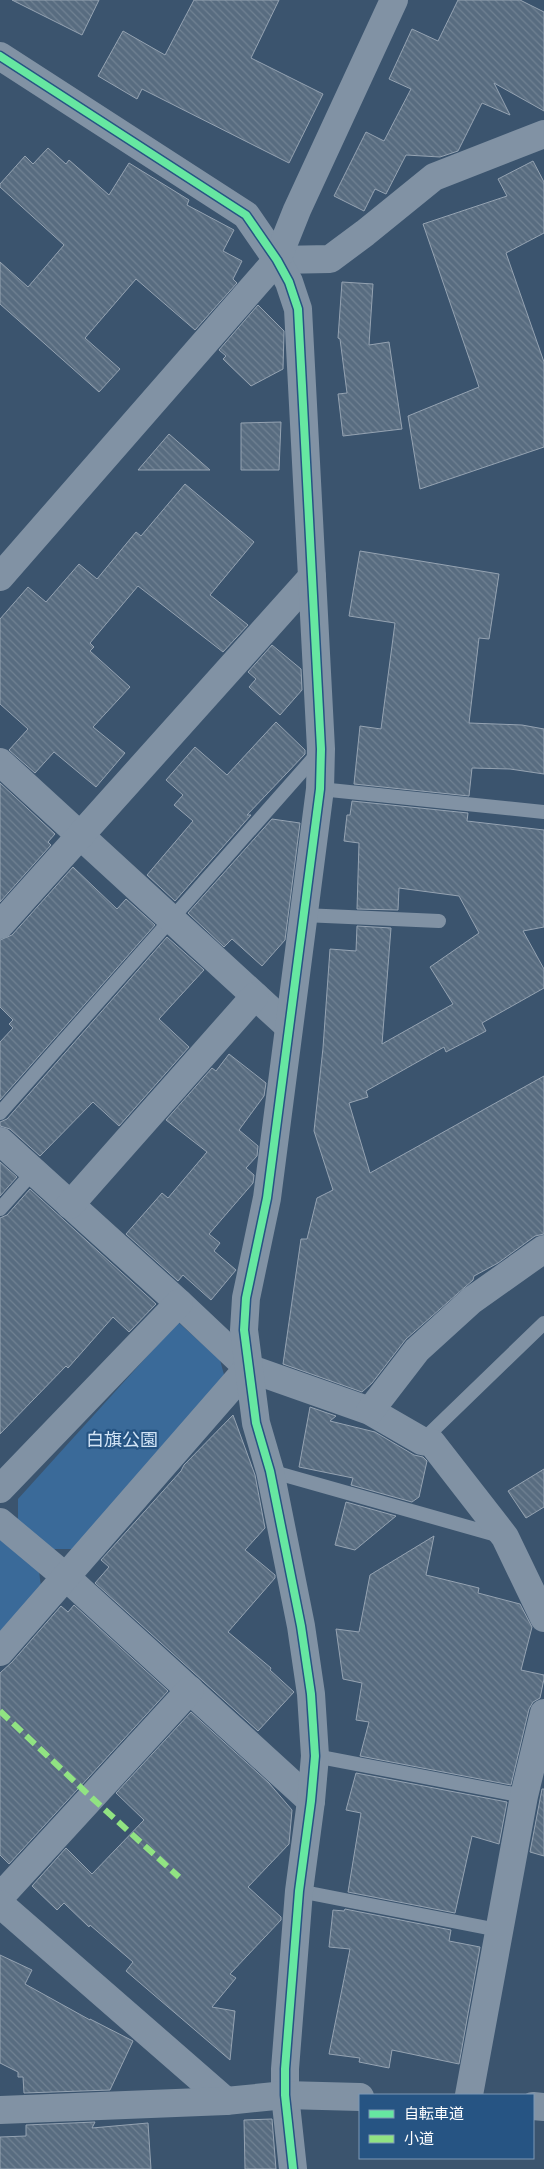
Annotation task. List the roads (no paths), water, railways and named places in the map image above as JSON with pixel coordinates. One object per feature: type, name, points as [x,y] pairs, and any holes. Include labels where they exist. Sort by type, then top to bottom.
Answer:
[{"type":"street","points":[[0,576],[277,260],[297,210],[394,0]]},
{"type":"street","points":[[0,56],[232,205],[246,216],[277,260],[289,282],[298,309],[321,749],[320,789],[267,1198],[246,1298],[244,1330],[256,1423],[270,1471],[301,1626],[311,1694],[315,1756],[299,1891],[285,2069],[285,2095],[293,2169]]},
{"type":"street","points":[[277,260],[330,259],[365,234],[434,177],[544,134]]},
{"type":"street","points":[[0,924],[312,577]]},
{"type":"street","points":[[0,762],[288,1026]]},
{"type":"street","points":[[70,1205],[255,996]]},
{"type":"street","points":[[0,1141],[248,1368],[370,1411],[422,1441],[432,1443],[505,1537],[544,1618]]},
{"type":"street","points":[[370,1411],[418,1350],[472,1300],[544,1248]]},
{"type":"street","points":[[0,1489],[179,1303]]},
{"type":"street","points":[[0,1652],[67,1578],[248,1368]]},
{"type":"street","points":[[0,1522],[67,1578],[311,1801]]},
{"type":"street","points":[[0,1897],[190,1690]]},
{"type":"street","points":[[469,2094],[524,1796],[544,1713]]},
{"type":"street","points":[[0,1904],[226,2101]]},
{"type":"street","points":[[0,2110],[226,2101],[285,2095],[359,2097]]},
{"type":"lane","points":[[0,1113],[321,749]]},
{"type":"lane","points":[[320,789],[544,812]]},
{"type":"lane","points":[[303,915],[439,921]]},
{"type":"lane","points":[[0,1209],[33,1172]]},
{"type":"lane","points":[[422,1441],[544,1323]]},
{"type":"lane","points":[[270,1471],[505,1537]]},
{"type":"lane","points":[[315,1756],[524,1796]]},
{"type":"lane","points":[[299,1891],[498,1930]]},
{"type":"park label","name":"白旗公園","points":[[122,1440]]}]
